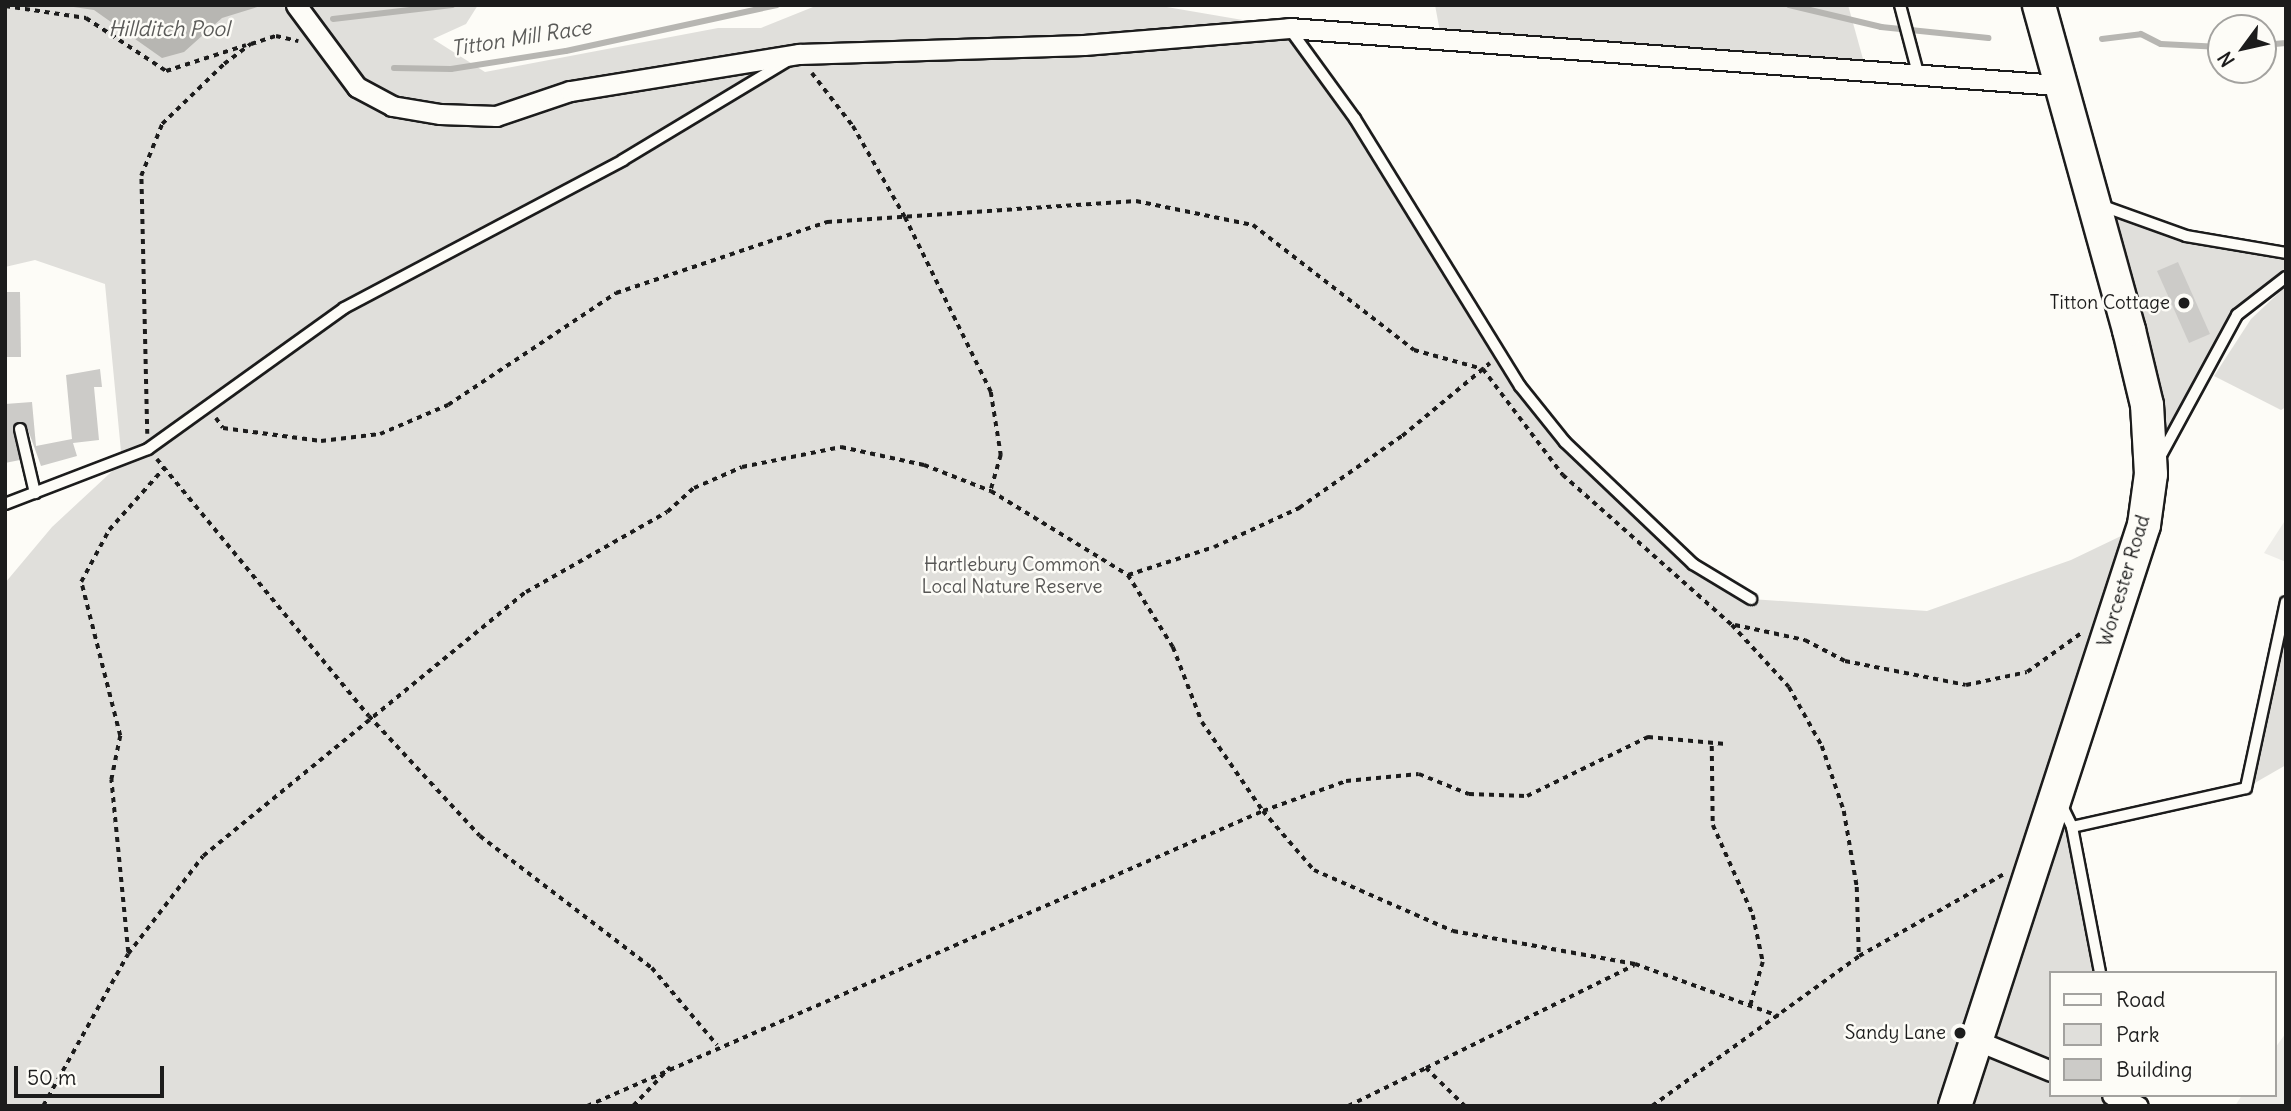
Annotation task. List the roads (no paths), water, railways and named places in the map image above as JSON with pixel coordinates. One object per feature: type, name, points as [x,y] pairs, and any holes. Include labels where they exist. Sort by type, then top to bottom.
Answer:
[{"type":"main road","name":"Worcester Road","points":[[1955,1106],[1978,1041],[2032,858],[2144,525],[2151,474],[2147,405],[2055,75],[2039,5]]},
{"type":"street","points":[[296,5],[324,47],[357,86],[392,106],[496,116],[570,91],[799,54],[1084,45],[1289,27],[1919,77],[2055,75]]},
{"type":"street","points":[[1978,1041],[2050,1071]]},
{"type":"lane","points":[[1900,5],[1919,77]]},
{"type":"lane","points":[[1289,27],[1355,119],[1500,355],[1604,484],[1693,564],[1751,599]]},
{"type":"lane","points":[[5,504],[148,449],[210,409],[344,308],[623,160],[799,54]]},
{"type":"lane","points":[[2090,201],[2186,236],[2286,253]]},
{"type":"lane","points":[[2151,474],[2237,316],[2286,277]]},
{"type":"lane","points":[[20,429],[35,493]]},
{"type":"lane","points":[[2072,827],[2246,788],[2286,602]]},
{"type":"lane","points":[[2055,793],[2072,827],[2100,971]]},
{"type":"water","name":"Hillditch Pool","points":[[60,5],[264,5],[222,18],[184,52],[162,58],[94,10]]},
{"type":"waterway","points":[[333,19],[452,5]]},
{"type":"waterway","name":"Titton Mill Race","points":[[394,68],[451,69],[566,51],[777,5]]},
{"type":"waterway","points":[[1789,5],[1881,27],[1988,38]]},
{"type":"waterway","points":[[2102,39],[2141,34],[2161,44],[2207,46]]},
{"type":"waterway","points":[[2277,44],[2286,43]]},
{"type":"place","name":"Titton Cottage","points":[[2184,303]]},
{"type":"place","name":"Sandy Lane","points":[[1960,1033]]},
{"type":"park label","name":"Hartlebury Common Local Nature Reserve","points":[[1012,576]]}]
